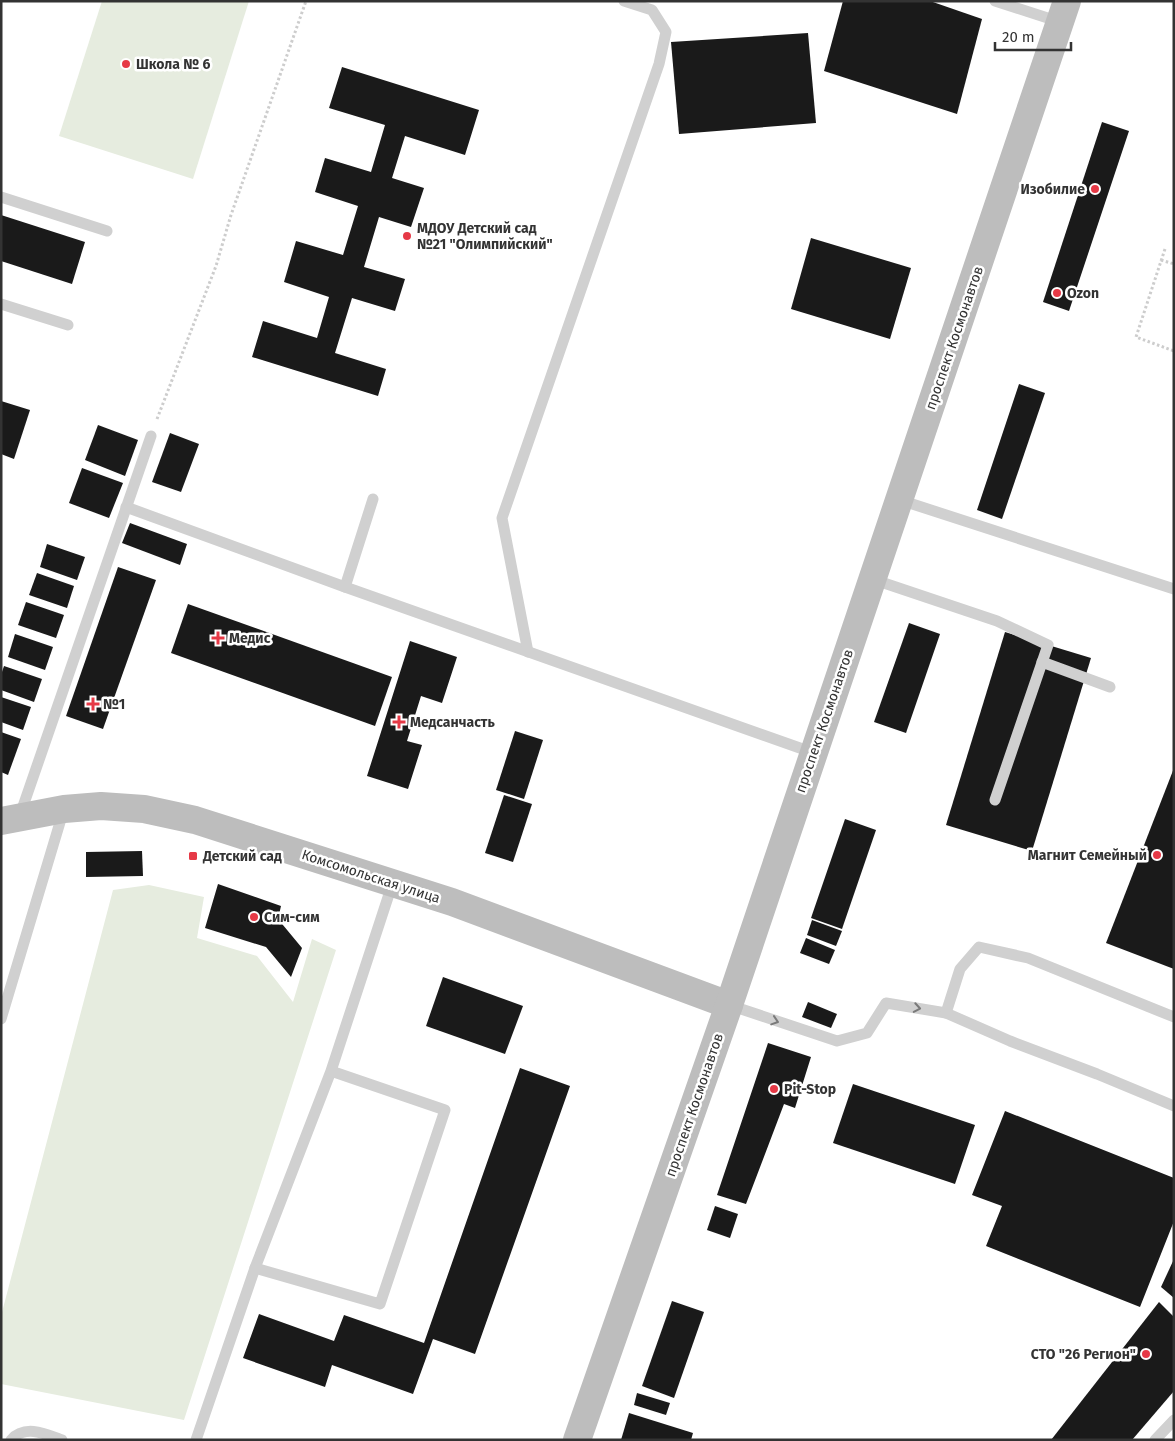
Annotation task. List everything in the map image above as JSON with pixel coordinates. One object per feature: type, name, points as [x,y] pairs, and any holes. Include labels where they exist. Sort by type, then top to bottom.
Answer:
[{"type":"street","name":"проспект Космонавтов","points":[[577,1440],[729,1006],[1063,12]]},
{"type":"street","name":"Комсомольская улица","points":[[10,819],[64,809],[101,806],[144,809],[195,820],[452,902],[729,1006]]},
{"type":"lane","points":[[528,652],[502,518],[659,64],[666,32],[652,10],[624,1]]},
{"type":"lane","points":[[995,1],[1063,12]]},
{"type":"lane","points":[[1,197],[107,231]]},
{"type":"lane","points":[[1,304],[68,324]]},
{"type":"lane","points":[[10,819],[151,436]]},
{"type":"lane","points":[[345,587],[373,499]]},
{"type":"lane","points":[[900,500],[1174,589]]},
{"type":"lane","points":[[126,508],[814,753]]},
{"type":"lane","points":[[872,579],[997,621],[1048,645],[995,800]]},
{"type":"lane","points":[[1042,662],[1110,687]]},
{"type":"lane","points":[[1,1018],[64,809]]},
{"type":"lane","points":[[196,1440],[255,1268],[331,1071],[393,882]]},
{"type":"lane","points":[[946,1013],[960,969],[979,947],[1028,958],[1174,1017]]},
{"type":"lane","points":[[729,1006],[837,1041],[867,1033],[886,1002],[946,1013],[1010,1041],[1174,1106]]},
{"type":"lane","points":[[255,1268],[380,1304],[446,1110],[331,1071]]},
{"type":"lane","points":[[1156,1440],[1174,1420]]},
{"type":"lane","points":[[11,1440],[16,1435],[26,1431],[62,1440]]},
{"type":"path","points":[[151,436],[216,266],[306,1]]},
{"type":"path","points":[[1165,249],[1136,337],[1174,351]]},
{"type":"path","points":[[1161,260],[1174,264]]},
{"type":"shaded area","points":[[102,1],[249,1],[193,179],[59,136]]},
{"type":"shaded area","points":[[149,885],[204,897],[197,938],[257,956],[293,1002],[312,939],[336,950],[184,1420],[1,1384],[1,1316],[113,890]]},
{"type":"building","points":[[843,1],[930,1],[982,19],[957,114],[824,71]]},
{"type":"building","points":[[808,33],[816,123],[679,134],[671,42]]},
{"type":"building","points":[[342,67],[479,110],[465,155],[405,136],[392,178],[424,188],[411,227],[379,217],[364,267],[405,279],[395,311],[352,298],[335,353],[386,369],[378,396],[252,357],[263,321],[317,338],[329,297],[284,282],[296,241],[343,255],[358,206],[315,192],[325,158],[371,172],[385,125],[329,108]]},
{"type":"building","points":[[1102,122],[1129,131],[1069,311],[1043,302]]},
{"type":"building","points":[[1,215],[85,242],[72,284],[1,261]]},
{"type":"building","points":[[811,238],[911,268],[890,339],[791,309]]},
{"type":"building","points":[[1019,384],[1045,393],[1002,519],[977,510]]},
{"type":"building","points":[[1,401],[30,410],[14,459],[1,454]]},
{"type":"building","points":[[98,425],[138,440],[125,476],[85,460]]},
{"type":"building","points":[[170,433],[199,444],[181,492],[152,482]]},
{"type":"building","points":[[82,468],[123,483],[109,518],[69,503]]},
{"type":"building","points":[[130,523],[187,544],[180,565],[122,543]]},
{"type":"building","points":[[47,544],[85,557],[77,580],[40,567]]},
{"type":"building","points":[[118,567],[156,580],[103,729],[66,716]]},
{"type":"building","points":[[37,573],[74,586],[67,608],[29,595]]},
{"type":"building","points":[[26,602],[64,615],[56,638],[18,625]]},
{"type":"building","points":[[188,604],[392,677],[375,726],[171,653]]},
{"type":"building","points":[[909,623],[940,634],[906,733],[874,722]]},
{"type":"building","points":[[1005,632],[1091,658],[1032,851],[946,825]]},
{"type":"building","points":[[15,634],[53,647],[45,670],[8,657]]},
{"type":"building","name":"Медсанчасть","points":[[410,641],[457,657],[442,703],[421,696],[407,741],[422,745],[408,789],[367,776]]},
{"type":"building","points":[[4,666],[42,679],[34,702],[1,690],[1,675]]},
{"type":"building","points":[[1,697],[31,707],[23,730],[1,722]]},
{"type":"building","points":[[515,731],[543,740],[524,799],[496,790]]},
{"type":"building","points":[[1,732],[21,739],[8,775],[1,772]]},
{"type":"building","name":"Магнит Семейный","points":[[1174,768],[1174,969],[1106,943]]},
{"type":"building","points":[[504,795],[532,804],[513,862],[485,853]]},
{"type":"building","points":[[845,819],[876,830],[842,929],[811,918]]},
{"type":"building","points":[[142,851],[143,876],[86,877],[86,852]]},
{"type":"building","points":[[218,884],[281,906],[278,919],[302,948],[291,977],[266,947],[205,928]]},
{"type":"building","points":[[812,920],[842,931],[836,946],[807,935]]},
{"type":"building","points":[[806,938],[835,950],[829,964],[800,953]]},
{"type":"building","points":[[443,977],[523,1006],[505,1054],[426,1026]]},
{"type":"building","points":[[808,1002],[837,1014],[831,1028],[802,1017]]},
{"type":"building","points":[[768,1043],[811,1057],[795,1108],[784,1104],[746,1204],[717,1195]]},
{"type":"building","points":[[520,1068],[570,1086],[475,1354],[433,1339],[413,1394],[332,1365],[325,1387],[243,1358],[259,1314],[334,1341],[344,1315],[424,1343]]},
{"type":"building","points":[[853,1084],[975,1125],[955,1184],[833,1143]]},
{"type":"building","points":[[1005,1111],[1174,1178],[1174,1221],[1140,1307],[986,1246],[1002,1206],[972,1195]]},
{"type":"building","points":[[715,1206],[738,1214],[730,1238],[707,1230]]},
{"type":"building","points":[[1174,1259],[1174,1298],[1161,1287]]},
{"type":"building","points":[[672,1301],[704,1312],[674,1398],[642,1386]]},
{"type":"building","name":"СТО \"26 Регион\"","points":[[1159,1302],[1174,1317],[1174,1391],[1132,1440],[1051,1440]]},
{"type":"building","points":[[637,1393],[670,1403],[666,1415],[634,1405]]},
{"type":"building","points":[[629,1413],[693,1433],[691,1440],[621,1440]]},
{"type":"place","name":"Школа № 6","points":[[126,64]]},
{"type":"place","name":"Изобилие","points":[[1095,189]]},
{"type":"place","name":"МДОУ Детский сад №21 \"Олимпийский\"","points":[[407,236]]},
{"type":"place","name":"Ozon","points":[[1057,293]]},
{"type":"place","name":"Медис","points":[[218,638]]},
{"type":"place","name":"№1","points":[[93,704]]},
{"type":"place","name":"Медсанчасть","points":[[399,722]]},
{"type":"place","name":"Магнит Семейный","points":[[1157,855]]},
{"type":"place","name":"Детский сад","points":[[193,856]]},
{"type":"place","name":"Сим-сим","points":[[254,917]]},
{"type":"place","name":"Pit-Stop","points":[[774,1089]]},
{"type":"place","name":"СТО \"26 Регион\"","points":[[1146,1354]]}]
